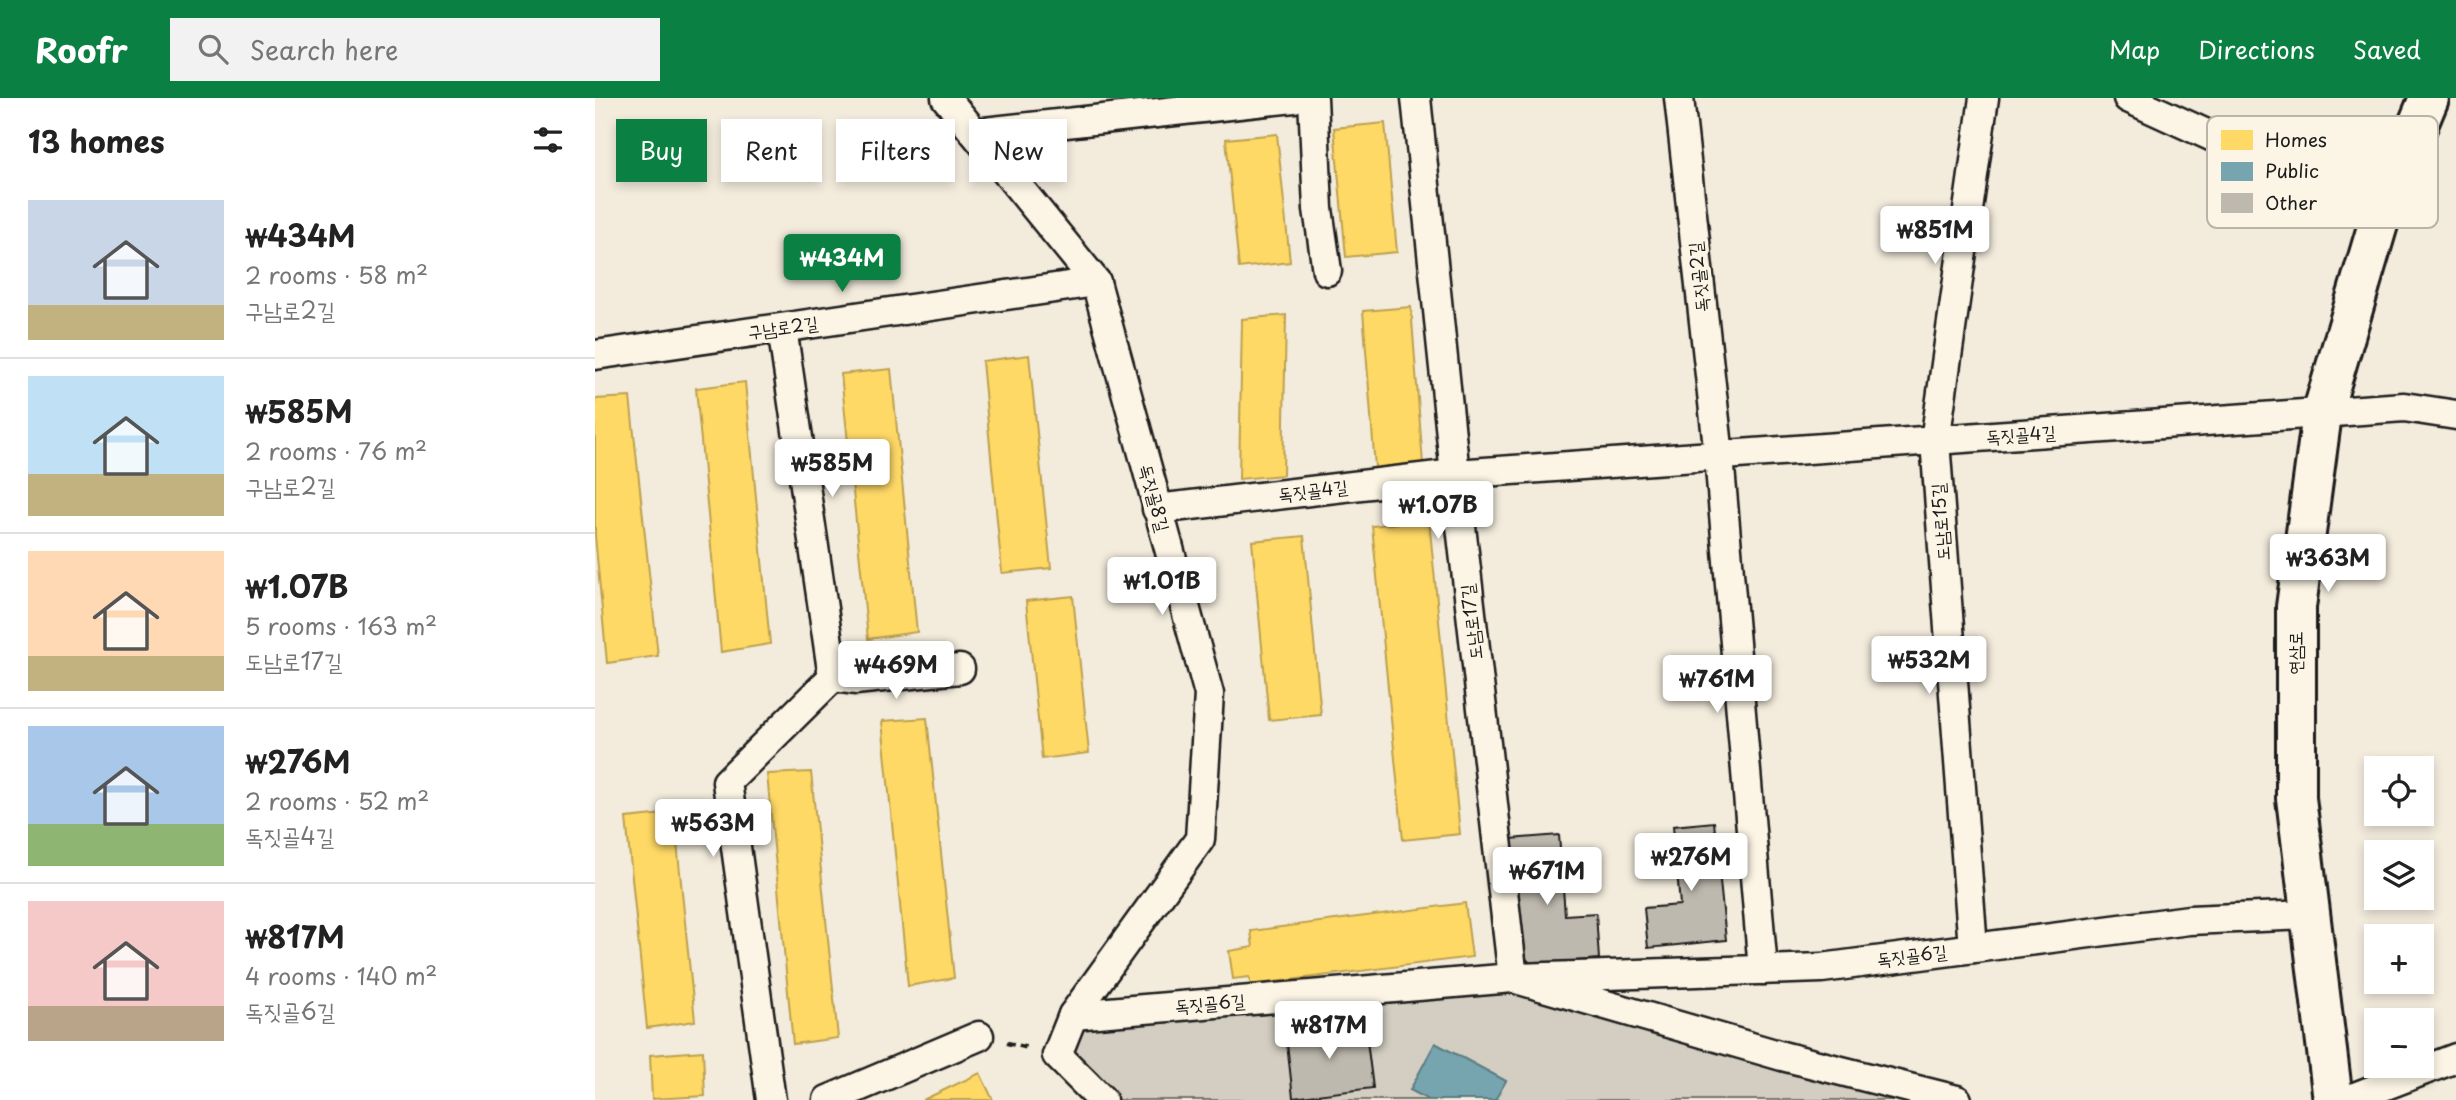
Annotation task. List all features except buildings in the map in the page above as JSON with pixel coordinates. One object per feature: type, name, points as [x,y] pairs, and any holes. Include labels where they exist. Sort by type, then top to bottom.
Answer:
[{"type":"main road","name":"연삼로","points":[[2422,116],[2429,98]]},
{"type":"main road","name":"연삼로","points":[[2333,1100],[2296,798],[2296,607],[2322,414],[2377,228]]},
{"type":"street","name":"독짓골8길","points":[[946,98],[969,127]]},
{"type":"street","points":[[1052,119],[1109,108],[1294,98]]},
{"type":"street","points":[[1313,98],[1318,209],[1327,271]]},
{"type":"street","name":"도남로17길","points":[[1416,98],[1455,474],[1513,978]]},
{"type":"street","name":"독짓골2길","points":[[1679,98],[1719,456]]},
{"type":"street","name":"도남로15길","points":[[1973,948],[1934,441],[1984,98]]},
{"type":"street","points":[[2128,98],[2207,134]]},
{"type":"street","name":"독짓골8길","points":[[1014,182],[1096,282],[1209,694],[1200,839],[1073,1015],[1057,1055]]},
{"type":"street","name":"구남로2길","points":[[595,355],[1096,282]]},
{"type":"street","points":[[782,328],[833,677]]},
{"type":"street","name":"독짓골4길","points":[[1157,509],[1455,474],[2404,407],[2456,415]]},
{"type":"street","points":[[1719,456],[1763,970]]},
{"type":"street","points":[[833,677],[855,680],[960,669]]},
{"type":"street","points":[[771,1100],[727,782],[833,677]]},
{"type":"street","name":"독짓골6길","points":[[1073,1015],[1513,978],[1822,968],[2189,920],[2309,915]]},
{"type":"street","name":"독짓골6길","points":[[1513,978],[1782,1056],[1957,1100]]},
{"type":"street","points":[[828,1100],[979,1036]]},
{"type":"street","points":[[1057,1055],[1102,1100]]},
{"type":"street","points":[[2347,1100],[2456,1058]]},
{"type":"path","points":[[979,1036],[1057,1055]]},
{"type":"shaded area","points":[[1513,978],[1971,1100],[1102,1100],[1057,1055],[1073,1015]]}]
